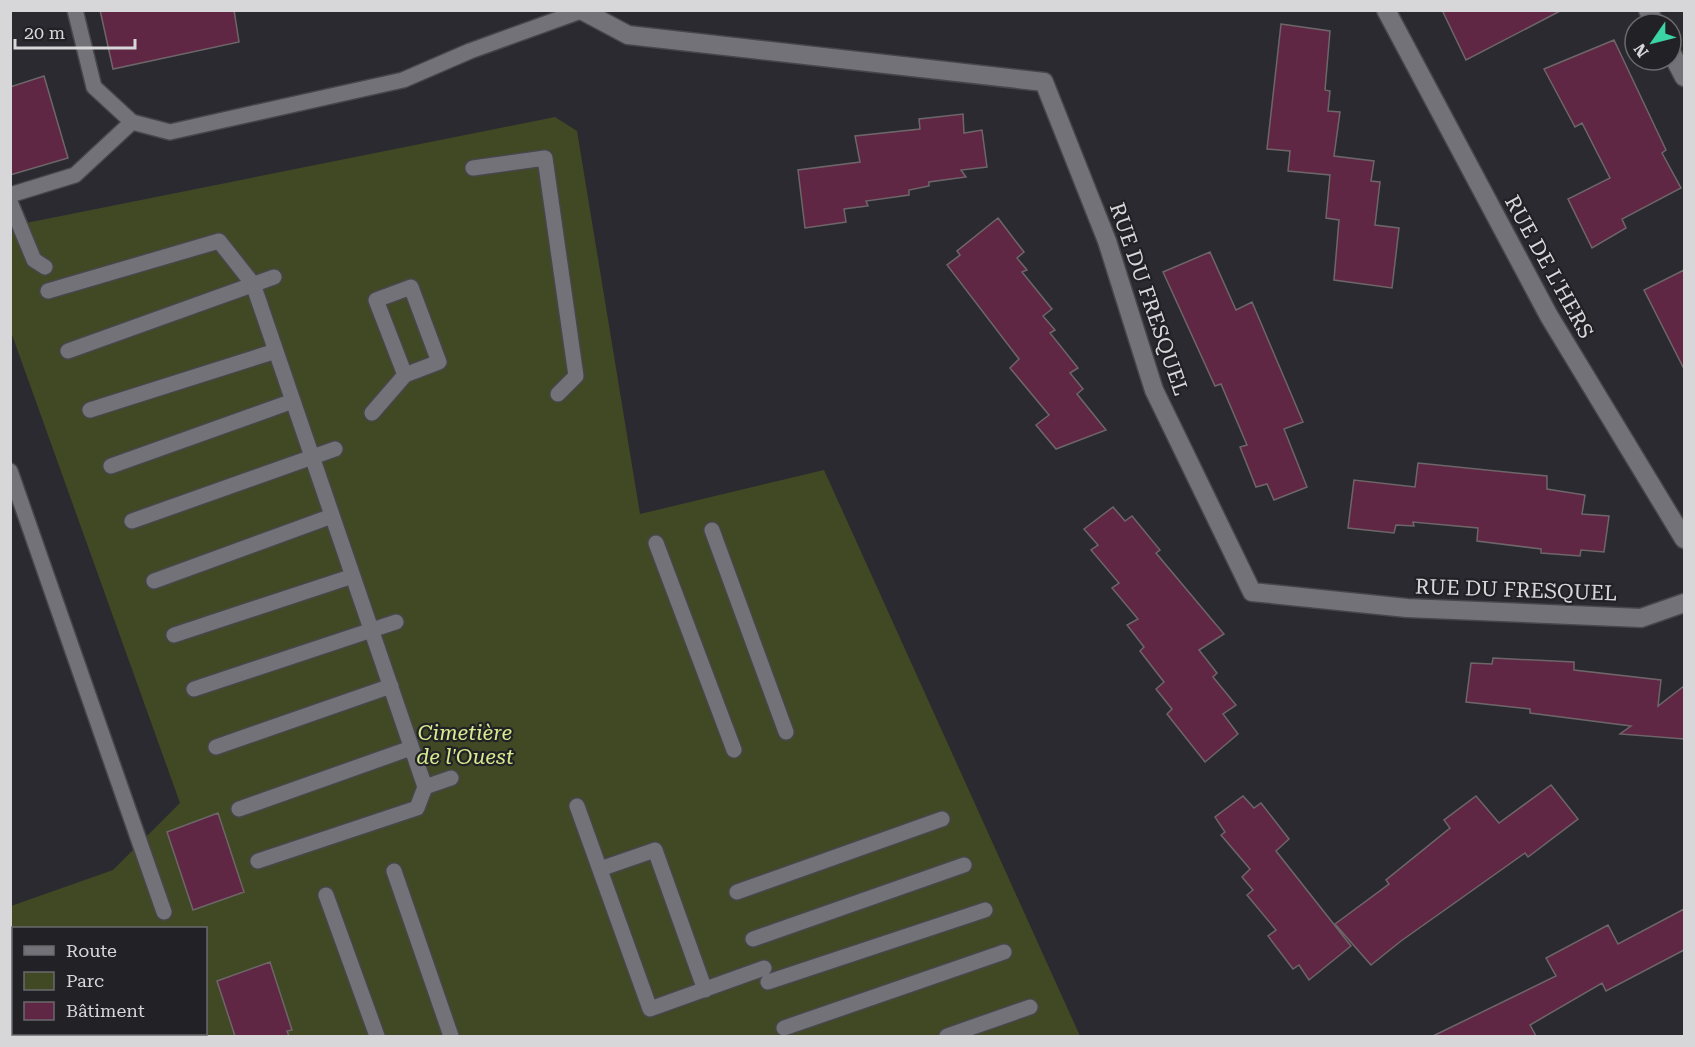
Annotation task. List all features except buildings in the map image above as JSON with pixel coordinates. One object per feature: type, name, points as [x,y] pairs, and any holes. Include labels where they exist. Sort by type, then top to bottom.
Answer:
[{"type":"street","name":"RUE DE L'HERS","points":[[1386,10],[1548,316],[1684,538]]},
{"type":"street","name":"RUE DU FRESQUEL","points":[[581,11],[627,35],[1044,82],[1107,241],[1154,390],[1252,592],[1407,608],[1641,618],[1684,603]]},
{"type":"lane","points":[[75,10],[94,87],[132,122],[170,132],[403,80],[470,51],[581,11]]},
{"type":"lane","points":[[10,195],[75,175],[132,122]]},
{"type":"lane","points":[[473,168],[545,158],[576,376],[558,394]]},
{"type":"lane","points":[[10,202],[34,260],[45,267]]},
{"type":"lane","points":[[48,291],[219,242],[253,284],[424,787],[417,808],[258,861]]},
{"type":"lane","points":[[68,351],[274,277]]},
{"type":"lane","points":[[372,413],[405,375],[439,363],[411,287],[376,300],[405,375]]},
{"type":"lane","points":[[90,411],[276,351]]},
{"type":"lane","points":[[111,466],[293,401]]},
{"type":"lane","points":[[132,521],[335,449]]},
{"type":"lane","points":[[10,471],[164,912]]},
{"type":"lane","points":[[154,581],[332,516]]},
{"type":"lane","points":[[712,530],[786,732]]},
{"type":"lane","points":[[656,543],[734,750]]},
{"type":"lane","points":[[174,635],[353,576]]},
{"type":"lane","points":[[194,689],[396,622]]},
{"type":"lane","points":[[216,747],[391,686]]},
{"type":"lane","points":[[239,809],[411,748]]},
{"type":"lane","points":[[424,787],[451,777]]},
{"type":"lane","points":[[577,806],[650,1009],[705,990],[766,975],[985,910]]},
{"type":"lane","points":[[737,892],[942,819]]},
{"type":"lane","points":[[600,869],[655,850],[705,990]]},
{"type":"lane","points":[[753,939],[964,865]]},
{"type":"lane","points":[[394,871],[451,1036]]},
{"type":"lane","points":[[326,895],[377,1036]]},
{"type":"lane","points":[[784,1028],[1004,952]]},
{"type":"lane","points":[[947,1036],[1030,1007]]},
{"type":"green space","name":"Cimetière de l'Ouest","points":[[555,117],[577,131],[640,514],[824,470],[1080,1036],[11,1036],[11,906],[113,870],[180,803],[11,332],[11,226]]}]
